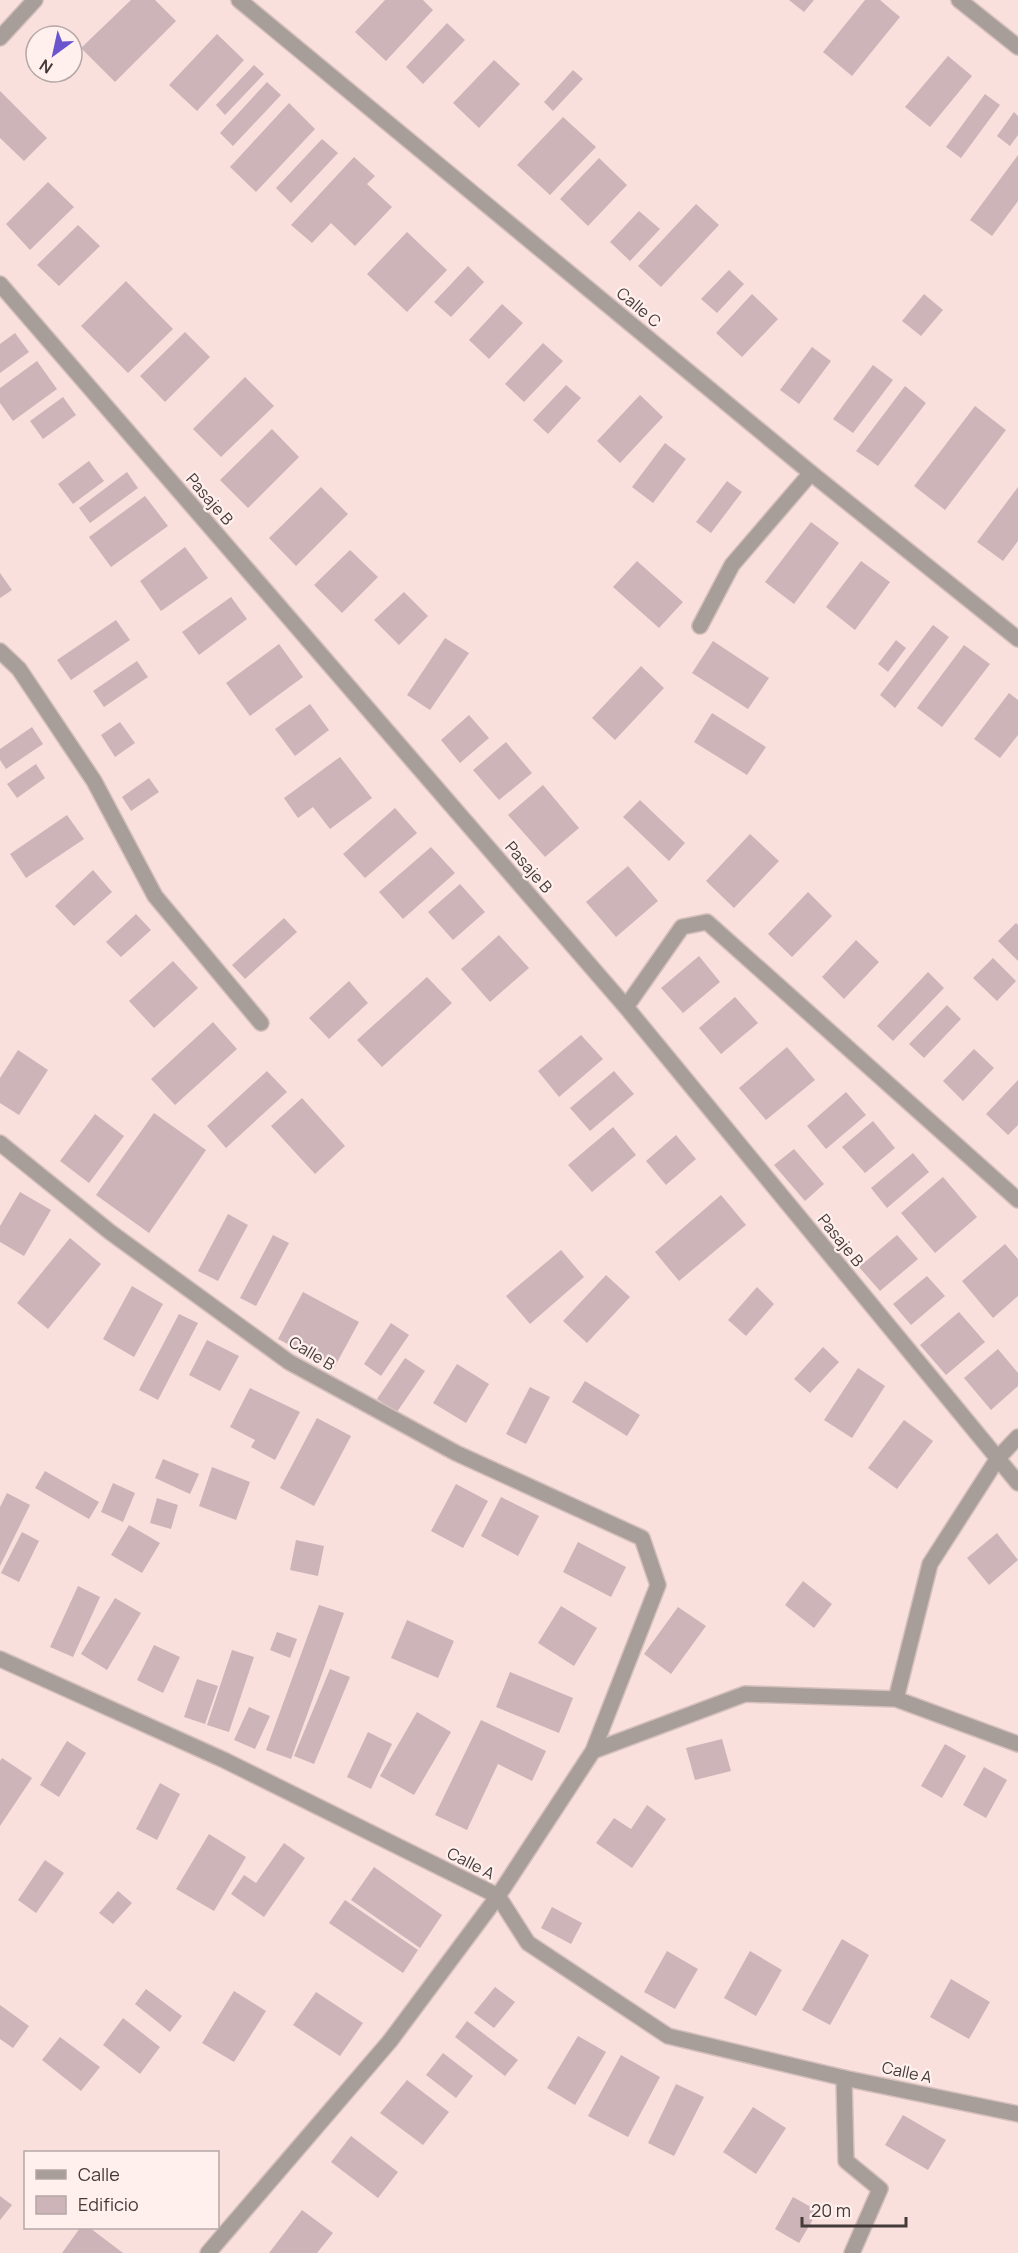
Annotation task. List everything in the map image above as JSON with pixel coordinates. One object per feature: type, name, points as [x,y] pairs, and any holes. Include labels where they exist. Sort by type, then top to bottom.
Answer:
[{"type":"street","points":[[0,38],[35,0]]},
{"type":"street","name":"Calle C","points":[[239,0],[811,473],[1018,639]]},
{"type":"street","points":[[959,0],[1018,47]]},
{"type":"street","name":"Pasaje B","points":[[0,284],[626,1007],[1018,1484]]},
{"type":"street","points":[[700,626],[732,565],[811,473]]},
{"type":"street","points":[[0,651],[19,669],[94,780],[155,896],[261,1023]]},
{"type":"street","points":[[626,1007],[682,927],[707,922],[1018,1200]]},
{"type":"street","name":"Calle B","points":[[0,1143],[110,1232],[289,1362],[456,1454],[642,1538],[658,1585],[592,1751]]},
{"type":"street","points":[[896,1699],[930,1564],[998,1458],[1018,1437]]},
{"type":"street","name":"Calle A","points":[[0,1659],[224,1760],[498,1896],[528,1943],[668,2036],[844,2078],[1018,2114]]},
{"type":"street","points":[[208,2253],[390,2041],[498,1896],[592,1751],[745,1694],[896,1699],[1018,1744]]},
{"type":"street","points":[[844,2078],[846,2161],[880,2189],[852,2253]]},
{"type":"building","points":[[131,0],[155,0],[176,21],[115,82],[84,51],[84,45]]},
{"type":"building","points":[[385,0],[423,0],[433,10],[386,61],[355,32]]},
{"type":"building","points":[[789,0],[814,0],[804,12]]},
{"type":"building","points":[[865,0],[880,0],[900,17],[852,76],[823,52]]},
{"type":"building","points":[[447,23],[465,40],[423,84],[406,67]]},
{"type":"building","points":[[217,34],[244,60],[197,111],[169,85]]},
{"type":"building","points":[[948,56],[972,76],[930,127],[905,107]]},
{"type":"building","points":[[494,60],[520,84],[479,128],[453,103]]},
{"type":"building","points":[[254,65],[264,74],[225,115],[216,105]]},
{"type":"building","points":[[573,70],[583,79],[553,111],[544,102]]},
{"type":"building","points":[[267,82],[281,95],[233,146],[220,133]]},
{"type":"building","points":[[0,91],[47,138],[24,161],[0,138]]},
{"type":"building","points":[[985,94],[1000,105],[961,158],[946,147]]},
{"type":"building","points":[[289,103],[315,129],[256,192],[230,167]]},
{"type":"building","points":[[1014,112],[1018,116],[1018,135],[1010,146],[997,136]]},
{"type":"building","points":[[563,117],[596,147],[550,195],[517,165]]},
{"type":"building","points":[[322,139],[338,153],[291,203],[276,188]]},
{"type":"building","points":[[1018,155],[1018,201],[992,236],[970,220]]},
{"type":"building","points":[[354,157],[375,176],[367,184],[392,207],[355,246],[331,223],[312,243],[291,225]]},
{"type":"building","points":[[599,158],[627,185],[588,226],[560,199]]},
{"type":"building","points":[[48,182],[74,207],[30,250],[6,224]]},
{"type":"building","points":[[696,204],[719,225],[661,287],[638,266]]},
{"type":"building","points":[[639,211],[660,229],[630,261],[610,242]]},
{"type":"building","points":[[78,225],[100,246],[59,286],[37,265]]},
{"type":"building","points":[[407,232],[447,270],[407,312],[367,274]]},
{"type":"building","points":[[468,266],[484,282],[451,317],[434,302]]},
{"type":"building","points":[[729,270],[744,284],[717,313],[701,299]]},
{"type":"building","points":[[126,281],[173,329],[128,373],[81,326]]},
{"type":"building","points":[[752,294],[778,319],[742,357],[716,333]]},
{"type":"building","points":[[924,294],[943,310],[921,336],[902,321]]},
{"type":"building","points":[[502,304],[523,323],[489,359],[469,340]]},
{"type":"building","points":[[185,332],[210,357],[165,402],[140,376]]},
{"type":"building","points":[[15,333],[29,352],[0,373],[0,344]]},
{"type":"building","points":[[543,343],[563,361],[524,402],[505,384]]},
{"type":"building","points":[[812,347],[831,361],[799,404],[780,390]]},
{"type":"building","points":[[37,361],[57,389],[13,421],[0,403],[0,388]]},
{"type":"building","points":[[873,365],[893,380],[853,433],[833,419]]},
{"type":"building","points":[[245,377],[274,406],[221,457],[193,429]]},
{"type":"building","points":[[566,385],[581,398],[548,434],[533,420]]},
{"type":"building","points":[[905,386],[926,403],[878,466],[856,451]]},
{"type":"building","points":[[640,395],[663,417],[620,463],[597,441]]},
{"type":"building","points":[[63,397],[76,415],[43,439],[30,421]]},
{"type":"building","points":[[975,406],[1006,430],[945,510],[914,486]]},
{"type":"building","points":[[272,429],[299,457],[248,508],[220,480]]},
{"type":"building","points":[[665,443],[686,459],[653,503],[632,487]]},
{"type":"building","points":[[89,461],[104,481],[73,504],[58,484]]},
{"type":"building","points":[[127,472],[138,488],[90,523],[79,508]]},
{"type":"building","points":[[727,481],[742,492],[711,533],[696,522]]},
{"type":"building","points":[[321,487],[348,514],[296,566],[269,538]]},
{"type":"building","points":[[1018,487],[1018,541],[1003,561],[977,542]]},
{"type":"building","points":[[145,496],[168,526],[111,567],[89,537]]},
{"type":"building","points":[[811,522],[839,543],[794,604],[765,582]]},
{"type":"building","points":[[185,547],[208,578],[161,611],[140,581]]},
{"type":"building","points":[[350,550],[378,577],[342,613],[314,585]]},
{"type":"building","points":[[637,561],[683,602],[659,628],[613,587]]},
{"type":"building","points":[[861,561],[890,582],[855,630],[826,607]]},
{"type":"building","points":[[0,573],[12,590],[0,598]]},
{"type":"building","points":[[404,592],[428,616],[399,645],[374,620]]},
{"type":"building","points":[[231,597],[247,619],[199,655],[182,632]]},
{"type":"building","points":[[116,620],[130,640],[71,680],[57,660]]},
{"type":"building","points":[[933,625],[949,637],[895,708],[880,695]]},
{"type":"building","points":[[445,638],[469,653],[430,710],[407,695]]},
{"type":"building","points":[[896,640],[906,648],[888,672],[878,664]]},
{"type":"building","points":[[713,641],[769,678],[748,709],[692,673]]},
{"type":"building","points":[[279,644],[303,677],[250,716],[226,683]]},
{"type":"building","points":[[964,645],[990,664],[942,727],[917,708]]},
{"type":"building","points":[[137,661],[148,677],[104,707],[93,691]]},
{"type":"building","points":[[641,666],[664,688],[615,740],[592,718]]},
{"type":"building","points":[[1009,693],[1018,700],[1018,735],[1000,758],[974,739]]},
{"type":"building","points":[[310,704],[329,730],[295,756],[275,729]]},
{"type":"building","points":[[712,713],[766,747],[747,775],[694,742]]},
{"type":"building","points":[[469,715],[489,738],[460,763],[441,740]]},
{"type":"building","points":[[120,722],[135,743],[115,757],[101,735]]},
{"type":"building","points":[[32,727],[43,744],[6,769],[0,760],[0,749]]},
{"type":"building","points":[[506,742],[532,773],[499,800],[473,770]]},
{"type":"building","points":[[340,757],[372,798],[330,829],[313,807],[298,818],[284,798]]},
{"type":"building","points":[[36,764],[45,778],[17,798],[7,784]]},
{"type":"building","points":[[149,778],[159,792],[131,811],[122,797]]},
{"type":"building","points":[[543,785],[579,828],[545,857],[508,815]]},
{"type":"building","points":[[640,800],[685,843],[669,861],[623,817]]},
{"type":"building","points":[[395,808],[417,833],[365,878],[343,854]]},
{"type":"building","points":[[67,815],[84,839],[26,878],[10,854]]},
{"type":"building","points":[[750,834],[779,861],[734,908],[706,881]]},
{"type":"building","points":[[431,847],[455,873],[403,919],[379,892]]},
{"type":"building","points":[[628,866],[658,901],[616,937],[586,902]]},
{"type":"building","points":[[93,870],[112,892],[74,926],[55,906]]},
{"type":"building","points":[[460,884],[485,912],[453,940],[428,912]]},
{"type":"building","points":[[808,892],[832,916],[792,957],[768,934]]},
{"type":"building","points":[[136,914],[151,930],[121,957],[106,942]]},
{"type":"building","points":[[284,918],[297,932],[245,979],[232,965]]},
{"type":"building","points":[[1016,923],[1018,925],[1018,961],[998,941]]},
{"type":"building","points":[[499,935],[529,968],[490,1002],[461,969]]},
{"type":"building","points":[[856,940],[879,962],[844,999],[822,977]]},
{"type":"building","points":[[699,956],[720,982],[683,1013],[661,988]]},
{"type":"building","points":[[993,958],[1016,981],[997,1001],[973,978]]},
{"type":"building","points":[[173,961],[198,988],[154,1028],[129,1001]]},
{"type":"building","points":[[928,972],[944,988],[893,1041],[877,1026]]},
{"type":"building","points":[[427,977],[452,1003],[382,1067],[357,1040]]},
{"type":"building","points":[[349,981],[368,1003],[329,1039],[309,1018]]},
{"type":"building","points":[[735,997],[758,1023],[721,1054],[699,1028]]},
{"type":"building","points":[[947,1005],[961,1019],[924,1058],[909,1044]]},
{"type":"building","points":[[213,1022],[237,1049],[175,1105],[151,1079]]},
{"type":"building","points":[[581,1035],[603,1059],[559,1097],[538,1071]]},
{"type":"building","points":[[787,1047],[815,1080],[766,1120],[739,1088]]},
{"type":"building","points":[[974,1049],[994,1068],[963,1101],[943,1081]]},
{"type":"building","points":[[18,1050],[48,1070],[19,1115],[0,1103],[0,1078]]},
{"type":"building","points":[[267,1071],[287,1092],[226,1148],[207,1126]]},
{"type":"building","points":[[614,1071],[634,1094],[590,1131],[570,1108]]},
{"type":"building","points":[[1018,1080],[1018,1125],[1008,1135],[986,1114]]},
{"type":"building","points":[[846,1092],[866,1115],[826,1149],[807,1126]]},
{"type":"building","points":[[302,1098],[345,1146],[315,1174],[271,1126]]},
{"type":"building","points":[[154,1113],[206,1150],[149,1233],[96,1195]]},
{"type":"building","points":[[95,1114],[124,1136],[89,1183],[60,1161]]},
{"type":"building","points":[[873,1121],[895,1148],[865,1173],[842,1147]]},
{"type":"building","points":[[613,1127],[636,1155],[592,1192],[568,1165]]},
{"type":"building","points":[[676,1135],[696,1159],[666,1185],[646,1161]]},
{"type":"building","points":[[794,1149],[824,1184],[805,1201],[774,1165]]},
{"type":"building","points":[[913,1153],[929,1172],[887,1208],[871,1188]]},
{"type":"building","points":[[943,1177],[977,1217],[935,1253],[901,1213]]},
{"type":"building","points":[[20,1192],[51,1210],[24,1256],[0,1242],[0,1226]]},
{"type":"building","points":[[721,1195],[746,1225],[679,1281],[655,1252]]},
{"type":"building","points":[[228,1214],[248,1225],[218,1281],[198,1271]]},
{"type":"building","points":[[273,1235],[289,1243],[256,1306],[240,1298]]},
{"type":"building","points":[[897,1235],[918,1259],[880,1291],[859,1267]]},
{"type":"building","points":[[70,1238],[101,1264],[48,1329],[17,1303]]},
{"type":"building","points":[[1005,1244],[1018,1259],[1018,1296],[993,1318],[962,1281]]},
{"type":"building","points":[[561,1250],[584,1277],[530,1324],[506,1296]]},
{"type":"building","points":[[606,1275],[630,1297],[587,1343],[563,1321]]},
{"type":"building","points":[[927,1276],[945,1296],[911,1325],[893,1304]]},
{"type":"building","points":[[132,1286],[163,1304],[134,1357],[103,1339]]},
{"type":"building","points":[[757,1287],[774,1304],[746,1336],[728,1320]]},
{"type":"building","points":[[303,1292],[359,1322],[334,1368],[278,1339]]},
{"type":"building","points":[[959,1312],[985,1342],[946,1375],[920,1345]]},
{"type":"building","points":[[179,1314],[198,1323],[158,1400],[139,1390]]},
{"type":"building","points":[[391,1323],[409,1335],[381,1376],[364,1364]]},
{"type":"building","points":[[207,1340],[239,1356],[220,1391],[189,1375]]},
{"type":"building","points":[[823,1347],[839,1362],[810,1393],[794,1379]]},
{"type":"building","points":[[998,1349],[1018,1373],[1018,1386],[991,1410],[964,1378]]},
{"type":"building","points":[[405,1358],[425,1371],[397,1412],[377,1399]]},
{"type":"building","points":[[457,1364],[489,1384],[466,1423],[433,1403]]},
{"type":"building","points":[[858,1368],[885,1386],[852,1438],[824,1420]]},
{"type":"building","points":[[585,1381],[640,1415],[627,1436],[572,1402]]},
{"type":"building","points":[[530,1387],[550,1397],[526,1444],[506,1434]]},
{"type":"building","points":[[250,1388],[300,1412],[275,1460],[251,1447],[255,1440],[230,1427]]},
{"type":"building","points":[[317,1418],[351,1436],[314,1506],[280,1488]]},
{"type":"building","points":[[904,1420],[933,1441],[897,1489],[868,1468]]},
{"type":"building","points":[[163,1459],[199,1474],[190,1494],[155,1478]]},
{"type":"building","points":[[212,1467],[250,1482],[236,1520],[199,1506]]},
{"type":"building","points":[[45,1471],[99,1502],[89,1519],[35,1488]]},
{"type":"building","points":[[113,1483],[135,1493],[123,1522],[101,1512]]},
{"type":"building","points":[[456,1484],[488,1501],[463,1548],[431,1531]]},
{"type":"building","points":[[7,1493],[30,1505],[0,1566],[0,1507]]},
{"type":"building","points":[[501,1497],[539,1516],[518,1556],[481,1536]]},
{"type":"building","points":[[157,1498],[178,1505],[171,1529],[150,1523]]},
{"type":"building","points":[[129,1525],[160,1543],[142,1573],[111,1555]]},
{"type":"building","points":[[22,1532],[39,1541],[19,1582],[1,1573]]},
{"type":"building","points":[[997,1533],[1018,1560],[989,1585],[967,1558]]},
{"type":"building","points":[[296,1540],[324,1546],[318,1576],[290,1570]]},
{"type":"building","points":[[578,1542],[626,1567],[611,1597],[563,1572]]},
{"type":"building","points":[[803,1581],[832,1604],[814,1628],[785,1605]]},
{"type":"building","points":[[78,1586],[100,1597],[73,1657],[50,1647]]},
{"type":"building","points":[[115,1598],[141,1613],[107,1670],[81,1654]]},
{"type":"building","points":[[319,1605],[344,1613],[291,1759],[266,1750]]},
{"type":"building","points":[[561,1606],[597,1628],[574,1666],[538,1643]]},
{"type":"building","points":[[678,1607],[706,1626],[671,1674],[644,1654]]},
{"type":"building","points":[[407,1620],[454,1641],[438,1678],[391,1658]]},
{"type":"building","points":[[277,1632],[297,1639],[290,1658],[270,1650]]},
{"type":"building","points":[[154,1645],[180,1657],[163,1693],[137,1680]]},
{"type":"building","points":[[232,1650],[254,1657],[229,1732],[207,1725]]},
{"type":"building","points":[[330,1669],[350,1677],[314,1764],[294,1756]]},
{"type":"building","points":[[510,1672],[573,1698],[559,1733],[496,1707]]},
{"type":"building","points":[[197,1679],[218,1686],[205,1724],[184,1717]]},
{"type":"building","points":[[249,1707],[270,1716],[255,1749],[234,1740]]},
{"type":"building","points":[[417,1712],[451,1732],[414,1795],[380,1776]]},
{"type":"building","points":[[481,1720],[546,1751],[532,1781],[498,1764],[467,1830],[435,1815]]},
{"type":"building","points":[[368,1732],[392,1744],[371,1789],[347,1777]]},
{"type":"building","points":[[722,1739],[731,1771],[695,1780],[686,1748]]},
{"type":"building","points":[[67,1741],[86,1753],[59,1797],[40,1785]]},
{"type":"building","points":[[945,1744],[966,1756],[942,1798],[921,1786]]},
{"type":"building","points":[[2,1758],[32,1778],[0,1826],[0,1761]]},
{"type":"building","points":[[984,1767],[1007,1780],[986,1818],[963,1805]]},
{"type":"building","points":[[160,1783],[180,1794],[157,1840],[136,1829]]},
{"type":"building","points":[[647,1805],[666,1819],[632,1868],[596,1843],[614,1818],[631,1829]]},
{"type":"building","points":[[209,1834],[246,1857],[214,1911],[176,1889]]},
{"type":"building","points":[[284,1843],[305,1858],[264,1917],[231,1894],[244,1875],[256,1883]]},
{"type":"building","points":[[45,1860],[64,1873],[36,1913],[18,1900]]},
{"type":"building","points":[[374,1867],[442,1915],[420,1948],[351,1900]]},
{"type":"building","points":[[118,1891],[132,1903],[113,1924],[99,1913]]},
{"type":"building","points":[[345,1900],[418,1950],[403,1973],[329,1923]]},
{"type":"building","points":[[552,1907],[582,1923],[571,1944],[541,1928]]},
{"type":"building","points":[[842,1939],[869,1955],[830,2025],[802,2010]]},
{"type":"building","points":[[667,1951],[698,1969],[675,2009],[644,1992]]},
{"type":"building","points":[[750,1951],[782,1970],[756,2016],[724,1998]]},
{"type":"building","points":[[951,1979],[990,2002],[969,2039],[930,2017]]},
{"type":"building","points":[[495,1987],[515,2002],[494,2028],[474,2013]]},
{"type":"building","points":[[146,1989],[182,2016],[170,2032],[135,2004]]},
{"type":"building","points":[[234,1991],[266,2011],[234,2062],[202,2043]]},
{"type":"building","points":[[316,1992],[363,2023],[340,2056],[293,2025]]},
{"type":"building","points":[[0,2005],[29,2026],[13,2048],[0,2039]]},
{"type":"building","points":[[123,2018],[160,2047],[140,2074],[103,2045]]},
{"type":"building","points":[[467,2021],[518,2060],[505,2076],[455,2037]]},
{"type":"building","points":[[578,2036],[606,2052],[575,2105],[547,2088]]},
{"type":"building","points":[[60,2037],[100,2067],[81,2091],[42,2060]]},
{"type":"building","points":[[443,2053],[473,2076],[456,2098],[426,2075]]},
{"type":"building","points":[[621,2055],[660,2077],[628,2137],[588,2116]]},
{"type":"building","points":[[407,2080],[449,2112],[423,2145],[380,2113]]},
{"type":"building","points":[[676,2084],[704,2097],[674,2156],[648,2143]]},
{"type":"building","points":[[753,2107],[786,2128],[756,2174],[723,2152]]},
{"type":"building","points":[[903,2115],[946,2140],[928,2170],[885,2145]]},
{"type":"building","points":[[351,2136],[398,2172],[378,2198],[331,2162]]},
{"type":"building","points":[[0,2196],[12,2205],[0,2220]]},
{"type":"building","points":[[793,2197],[818,2211],[799,2243],[775,2229]]},
{"type":"building","points":[[302,2210],[333,2233],[317,2253],[269,2253]]},
{"type":"building","points":[[79,2229],[91,2229],[123,2253],[62,2253]]}]
